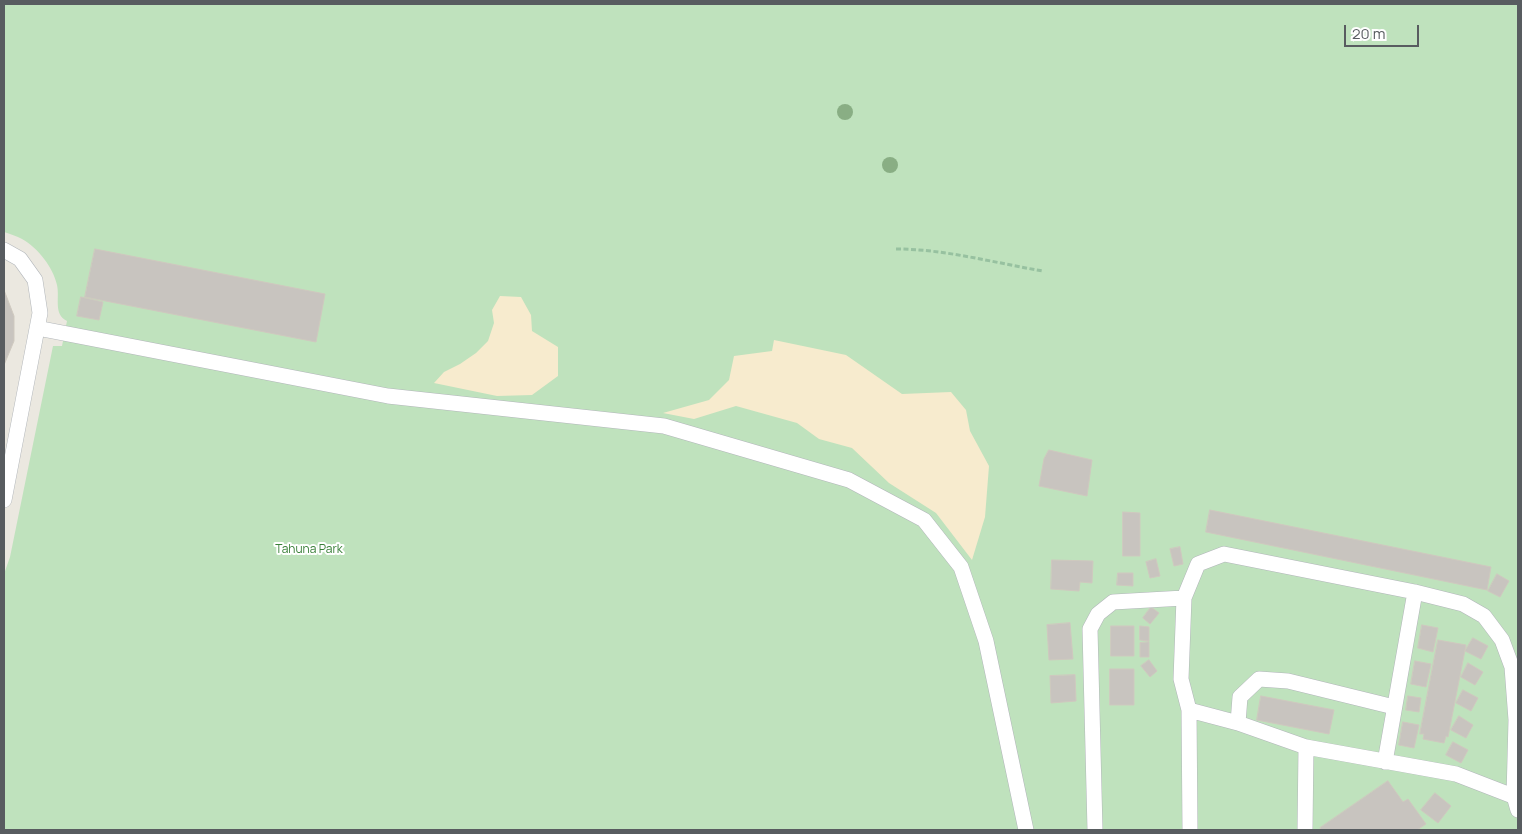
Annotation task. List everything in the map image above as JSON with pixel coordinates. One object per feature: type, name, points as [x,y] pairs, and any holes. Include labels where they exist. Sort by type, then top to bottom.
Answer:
[{"type":"lane","points":[[4,250],[20,259],[35,280],[40,314],[4,500]]},
{"type":"lane","points":[[37,328],[388,396],[664,426],[849,480],[924,520],[961,567],[986,641],[1026,830]]},
{"type":"lane","points":[[1189,710],[1238,723],[1306,747],[1456,774],[1517,802],[1516,720],[1512,667],[1502,640],[1484,616],[1463,604],[1415,592],[1224,554],[1198,564],[1184,598],[1181,679],[1189,710],[1190,830]]},
{"type":"lane","points":[[1385,762],[1415,592]]},
{"type":"lane","points":[[1095,830],[1090,629],[1098,614],[1113,602],[1184,598]]},
{"type":"lane","points":[[1238,723],[1240,696],[1259,680],[1288,681],[1394,707]]},
{"type":"lane","points":[[1305,830],[1306,747]]},
{"type":"path","points":[[896,250],[916,249],[1043,271]]},
{"type":"green space","name":"Tahuna Park","points":[[4,4],[1518,4],[1518,830],[4,830],[4,574],[10,557],[53,346],[62,346],[67,321],[58,310],[57,285],[52,271],[44,259],[34,247],[18,237],[4,232]]},
{"type":"sand","points":[[500,296],[521,297],[531,315],[532,331],[558,347],[558,376],[532,395],[497,396],[434,383],[444,372],[476,353],[488,341],[494,323],[492,310]]},
{"type":"sand","points":[[774,340],[846,355],[902,394],[951,392],[966,410],[970,431],[989,466],[985,517],[972,560],[936,513],[889,483],[852,448],[819,439],[797,423],[736,406],[694,419],[663,413],[709,400],[729,380],[734,356],[772,351]]},
{"type":"building","points":[[95,249],[325,294],[316,342],[85,297]]},
{"type":"building","points":[[4,290],[14,316],[14,341],[4,365]]},
{"type":"building","points":[[81,297],[103,302],[99,320],[77,316]]},
{"type":"building","points":[[1049,450],[1092,460],[1087,496],[1039,486],[1044,459]]},
{"type":"building","points":[[1210,510],[1491,567],[1487,590],[1206,532]]},
{"type":"building","points":[[1123,512],[1140,513],[1140,556],[1123,556]]},
{"type":"building","points":[[1180,547],[1183,564],[1174,566],[1170,549]]},
{"type":"building","points":[[1156,559],[1160,576],[1150,578],[1146,562]]},
{"type":"building","points":[[1052,560],[1093,561],[1092,583],[1080,582],[1079,591],[1051,589]]},
{"type":"building","points":[[1118,573],[1133,573],[1133,586],[1117,585]]},
{"type":"building","points":[[1497,574],[1509,581],[1500,597],[1488,591]]},
{"type":"building","points":[[1151,607],[1159,613],[1150,624],[1143,618]]},
{"type":"building","points":[[1070,623],[1073,659],[1049,660],[1047,625]]},
{"type":"building","points":[[1422,625],[1438,628],[1433,652],[1418,648]]},
{"type":"building","points":[[1111,626],[1134,626],[1134,656],[1111,656]]},
{"type":"building","points":[[1140,626],[1149,627],[1149,641],[1140,640]]},
{"type":"building","points":[[1473,638],[1488,646],[1481,659],[1465,651]]},
{"type":"building","points":[[1438,640],[1466,645],[1448,737],[1446,736],[1444,743],[1423,739],[1424,734],[1420,734]]},
{"type":"building","points":[[1149,642],[1149,657],[1140,657],[1140,643]]},
{"type":"building","points":[[1149,660],[1157,671],[1150,677],[1141,666]]},
{"type":"building","points":[[1415,661],[1431,664],[1426,687],[1411,684]]},
{"type":"building","points":[[1468,663],[1483,672],[1475,685],[1461,677]]},
{"type":"building","points":[[1110,669],[1134,669],[1134,705],[1110,705]]},
{"type":"building","points":[[1075,675],[1076,701],[1051,703],[1050,676]]},
{"type":"building","points":[[1463,690],[1478,698],[1471,711],[1456,703]]},
{"type":"building","points":[[1261,696],[1334,710],[1329,734],[1257,720]]},
{"type":"building","points":[[1408,696],[1421,698],[1419,712],[1406,710]]},
{"type":"building","points":[[1459,716],[1473,725],[1466,738],[1451,730]]},
{"type":"building","points":[[1403,722],[1419,725],[1414,748],[1399,745]]},
{"type":"building","points":[[1453,742],[1468,750],[1461,763],[1446,755]]},
{"type":"building","points":[[1388,781],[1403,802],[1408,799],[1426,824],[1417,830],[1322,830],[1320,828]]},
{"type":"building","points":[[1435,793],[1451,806],[1438,823],[1421,810]]}]
